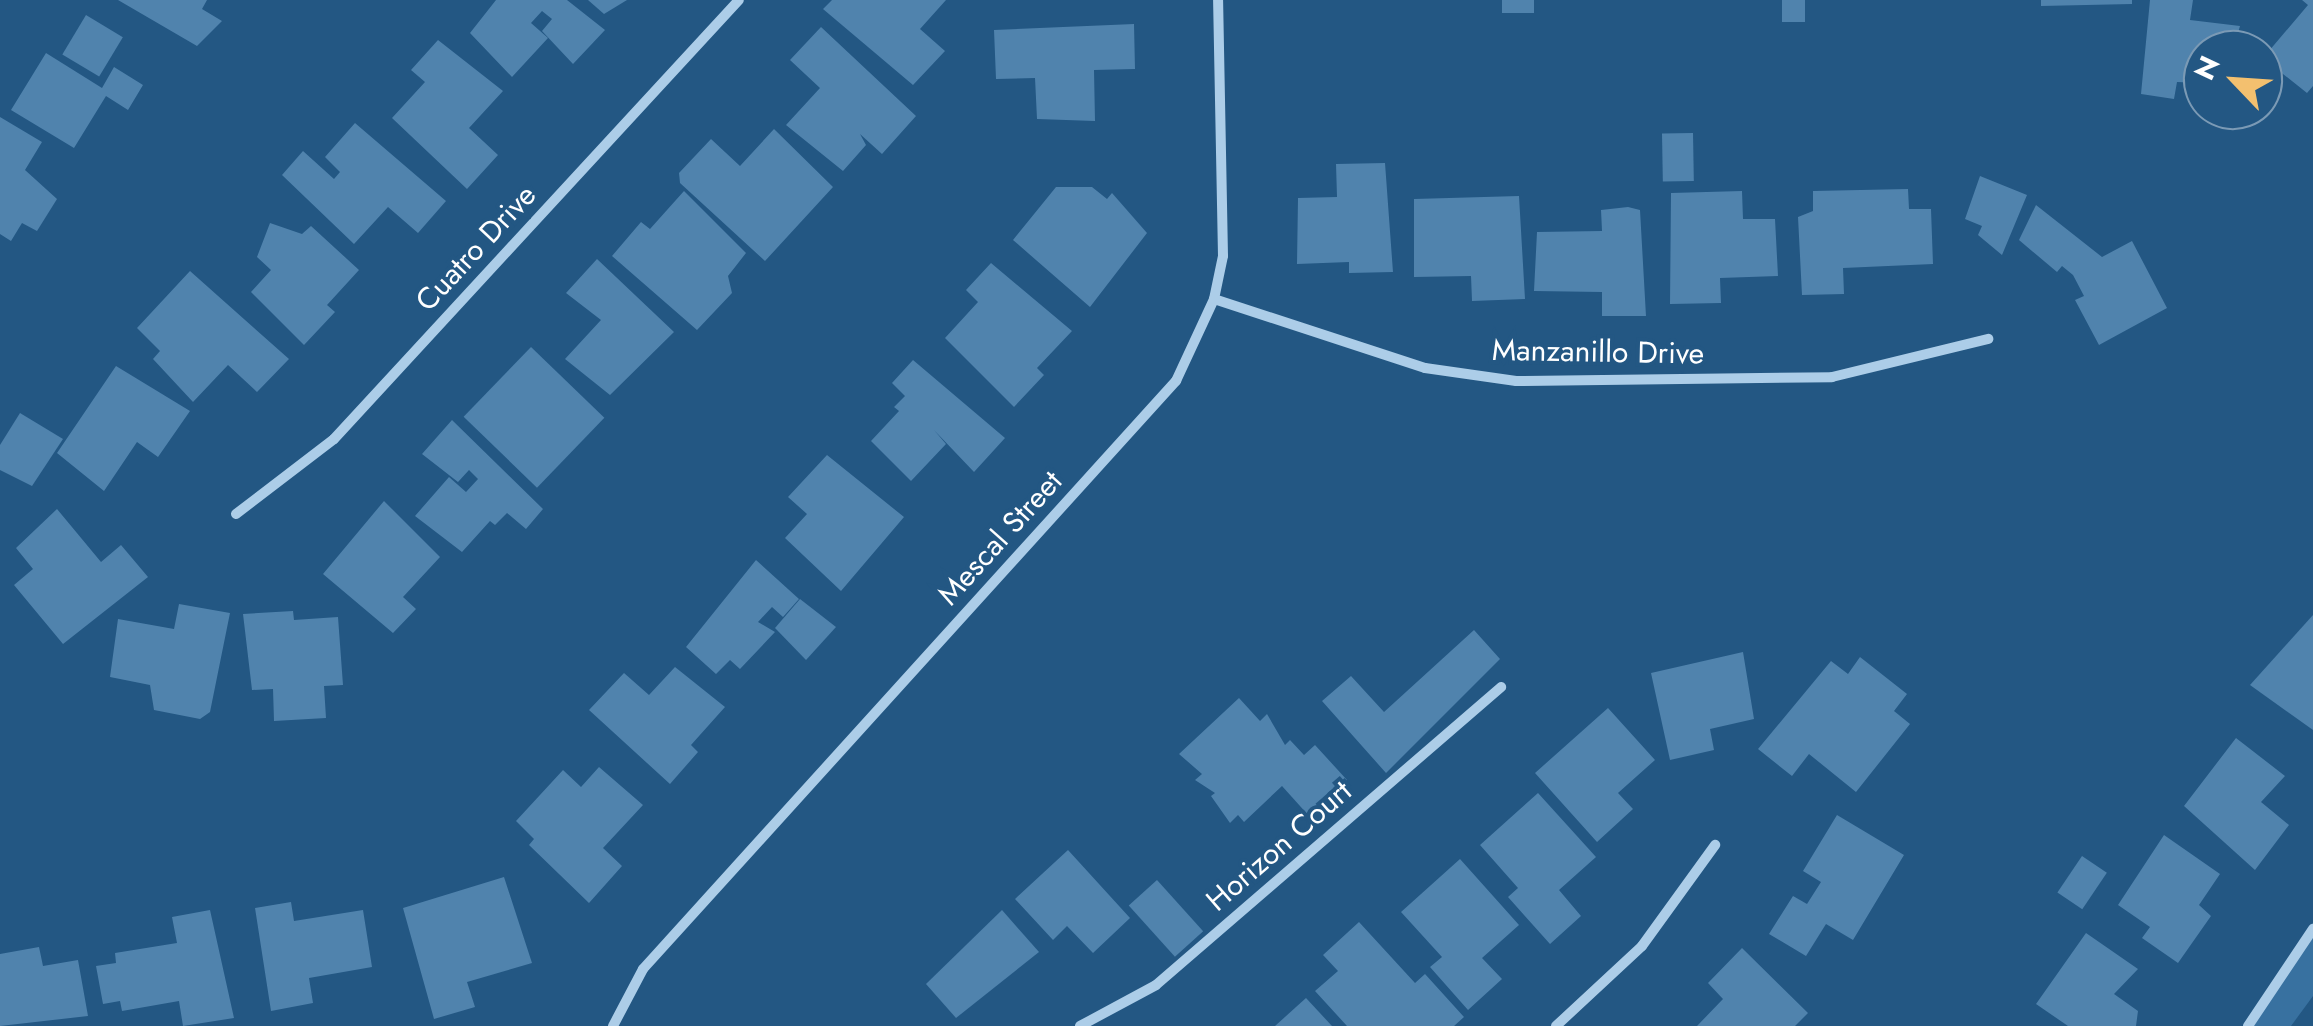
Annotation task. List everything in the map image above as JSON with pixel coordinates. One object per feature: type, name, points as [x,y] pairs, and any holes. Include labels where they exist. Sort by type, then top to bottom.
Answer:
[{"type":"street","name":"Cuatro Drive","points":[[236,514],[334,439],[739,0]]},
{"type":"street","name":"Mescal Street","points":[[613,1026],[644,969],[1176,380],[1214,299],[1222,256],[1218,0]]},
{"type":"street","name":"Manzanillo Drive","points":[[1214,299],[1425,368],[1516,381],[1832,377],[1988,339]]},
{"type":"street","name":"Horizon Court","points":[[1080,1026],[1156,986],[1501,687]]},
{"type":"street","points":[[1556,1026],[1642,946],[1715,845]]},
{"type":"street","points":[[2248,1026],[2313,929]]},
{"type":"shaded area","points":[[2313,936],[2313,996],[2291,1026],[2249,1026]]},
{"type":"building","points":[[118,0],[207,0],[202,9],[222,21],[197,46]]},
{"type":"building","points":[[496,0],[567,0],[605,30],[573,64],[542,31],[552,19],[542,11],[531,23],[548,38],[512,77],[470,33]]},
{"type":"building","points":[[588,0],[627,0],[604,14]]},
{"type":"building","points":[[832,0],[946,0],[920,29],[945,51],[913,85],[823,9]]},
{"type":"building","points":[[1502,0],[1534,0],[1534,13],[1502,13]]},
{"type":"building","points":[[1782,0],[1805,0],[1805,22],[1782,22]]},
{"type":"building","points":[[2041,0],[2132,0],[2132,4],[2041,6]]},
{"type":"building","points":[[2150,0],[2193,0],[2190,20],[2240,26],[2239,30],[2183,30],[2183,82],[2177,82],[2174,99],[2141,94]]},
{"type":"building","points":[[2302,0],[2313,0],[2313,86],[2307,93],[2283,74],[2283,34],[2308,5]]},
{"type":"building","points":[[86,15],[123,37],[99,77],[62,54]]},
{"type":"building","points":[[1134,24],[1135,69],[1094,70],[1095,121],[1037,119],[1035,78],[996,79],[994,30]]},
{"type":"building","points":[[821,27],[916,116],[882,154],[860,134],[866,145],[843,171],[786,125],[820,88],[790,60]]},
{"type":"building","points":[[438,40],[503,91],[469,128],[498,155],[467,189],[392,118],[425,82],[411,70]]},
{"type":"building","points":[[46,53],[102,88],[114,67],[143,85],[128,110],[106,96],[74,148],[11,110]]},
{"type":"building","points":[[0,117],[42,142],[25,170],[57,199],[37,231],[22,223],[11,241],[0,234]]},
{"type":"building","points":[[355,123],[446,201],[418,233],[388,207],[354,244],[282,175],[303,151],[334,179],[340,172],[325,157]]},
{"type":"building","points":[[774,129],[833,187],[765,261],[680,183],[679,173],[711,139],[740,166]]},
{"type":"building","points":[[1693,133],[1694,181],[1663,182],[1662,134]]},
{"type":"building","points":[[1385,163],[1393,272],[1349,273],[1349,262],[1297,264],[1298,198],[1337,197],[1336,164]]},
{"type":"building","points":[[1980,176],[2027,195],[2002,255],[1978,235],[1982,226],[1965,219]]},
{"type":"building","points":[[1056,187],[1092,187],[1107,199],[1112,193],[1147,233],[1090,307],[1013,240]]},
{"type":"building","points":[[1908,189],[1909,209],[1931,209],[1933,264],[1843,268],[1844,294],[1802,295],[1798,217],[1813,211],[1813,191]]},
{"type":"building","points":[[684,191],[746,253],[728,276],[732,293],[697,330],[612,256],[641,222],[650,229]]},
{"type":"building","points":[[1742,191],[1743,219],[1775,219],[1778,276],[1720,278],[1721,303],[1670,304],[1671,193]]},
{"type":"building","points":[[1519,196],[1525,299],[1472,301],[1471,276],[1414,277],[1414,199]]},
{"type":"building","points":[[2036,205],[2102,257],[2132,241],[2167,308],[2099,345],[2075,300],[2084,296],[2073,275],[2062,266],[2057,272],[2019,240]]},
{"type":"building","points":[[1601,210],[1640,210],[1646,316],[1602,316],[1602,292],[1534,291],[1537,232],[1602,231]]},
{"type":"building","points":[[270,223],[302,234],[311,226],[359,270],[327,305],[335,312],[304,345],[251,292],[271,270],[257,257]]},
{"type":"building","points":[[597,259],[674,332],[610,395],[565,359],[601,320],[566,293]]},
{"type":"building","points":[[991,263],[1072,331],[1037,368],[1044,375],[1014,407],[945,338],[978,302],[966,290]]},
{"type":"building","points":[[190,271],[289,359],[257,392],[228,365],[193,402],[153,359],[160,351],[137,328]]},
{"type":"building","points":[[531,347],[604,418],[537,488],[464,417]]},
{"type":"building","points":[[913,360],[1005,438],[974,472],[934,430],[946,444],[911,481],[871,441],[899,411],[894,407],[905,396],[892,383]]},
{"type":"building","points":[[116,366],[190,411],[158,457],[137,442],[104,491],[57,453]]},
{"type":"building","points":[[20,413],[63,439],[32,486],[0,470],[0,445]]},
{"type":"building","points":[[452,420],[543,509],[526,529],[507,513],[495,525],[490,521],[462,552],[415,516],[449,477],[466,492],[478,479],[469,470],[458,482],[422,454]]},
{"type":"building","points":[[827,455],[904,517],[841,591],[785,538],[807,514],[788,497]]},
{"type":"building","points":[[384,501],[440,557],[403,597],[416,609],[393,633],[323,574]]},
{"type":"building","points":[[57,509],[101,562],[121,545],[148,577],[63,644],[14,585],[33,569],[16,548]]},
{"type":"building","points":[[756,560],[799,599],[783,617],[772,607],[758,622],[775,632],[740,669],[730,660],[716,674],[686,647]]},
{"type":"building","points":[[800,599],[836,627],[806,660],[775,628]]},
{"type":"building","points":[[179,604],[230,613],[210,712],[200,719],[154,710],[150,685],[110,677],[118,619],[174,629]]},
{"type":"building","points":[[293,611],[294,620],[338,617],[343,685],[324,686],[326,718],[274,721],[273,689],[252,690],[243,614]]},
{"type":"building","points":[[2313,615],[2313,730],[2250,685]]},
{"type":"building","points":[[1474,630],[1500,659],[1386,773],[1322,701],[1351,676],[1384,712]]},
{"type":"building","points":[[1743,652],[1754,719],[1710,729],[1714,750],[1670,760],[1651,673]]},
{"type":"building","points":[[1860,657],[1907,694],[1894,711],[1910,724],[1856,792],[1809,754],[1792,776],[1758,749],[1831,661],[1848,674]]},
{"type":"building","points":[[675,667],[725,707],[691,745],[698,752],[670,784],[589,710],[624,673],[649,695]]},
{"type":"building","points":[[1239,698],[1260,721],[1267,714],[1285,745],[1290,740],[1304,755],[1315,745],[1347,780],[1309,816],[1282,786],[1244,822],[1238,815],[1230,823],[1211,796],[1215,793],[1195,780],[1202,774],[1179,754]]},
{"type":"building","points":[[1608,708],[1655,760],[1618,793],[1633,809],[1597,842],[1535,773]]},
{"type":"building","points":[[2236,738],[2285,776],[2261,802],[2289,825],[2255,870],[2184,806]]},
{"type":"building","points":[[599,767],[643,805],[603,848],[622,866],[589,903],[529,845],[534,839],[516,821],[563,770],[581,787]]},
{"type":"building","points":[[1538,793],[1596,857],[1559,890],[1581,916],[1550,944],[1508,897],[1518,888],[1480,845]]},
{"type":"building","points":[[1837,815],[1904,855],[1853,940],[1826,924],[1806,956],[1769,934],[1793,896],[1807,904],[1821,882],[1803,871]]},
{"type":"building","points":[[2164,835],[2220,874],[2199,905],[2211,916],[2178,963],[2142,938],[2150,927],[2118,905]]},
{"type":"building","points":[[1068,850],[1130,918],[1093,953],[1067,926],[1053,940],[1015,899]]},
{"type":"building","points":[[2082,856],[2107,873],[2082,909],[2057,892]]},
{"type":"building","points":[[1460,859],[1519,925],[1482,958],[1502,979],[1468,1010],[1430,967],[1442,957],[1401,912]]},
{"type":"building","points":[[504,877],[532,963],[467,982],[475,1007],[434,1019],[403,908]]},
{"type":"building","points":[[1157,880],[1203,931],[1175,957],[1129,905]]},
{"type":"building","points":[[291,902],[294,921],[363,910],[372,967],[309,978],[313,1003],[271,1011],[255,908]]},
{"type":"building","points":[[210,910],[234,1018],[183,1026],[179,1001],[122,1011],[120,1001],[103,1004],[96,966],[116,963],[115,953],[177,943],[172,917]]},
{"type":"building","points":[[1002,910],[1039,952],[956,1018],[926,984]]},
{"type":"building","points":[[1359,922],[1415,983],[1425,974],[1464,1017],[1454,1026],[1347,1026],[1315,991],[1338,971],[1323,955]]},
{"type":"building","points":[[2086,933],[2138,969],[2114,994],[2138,1011],[2136,1026],[2068,1026],[2036,1004]]},
{"type":"building","points":[[39,947],[43,966],[78,960],[88,1016],[0,1026],[0,954]]},
{"type":"building","points":[[1742,948],[1808,1013],[1795,1026],[1697,1026],[1723,999],[1708,983]]},
{"type":"building","points":[[1306,998],[1332,1026],[1275,1026]]}]
